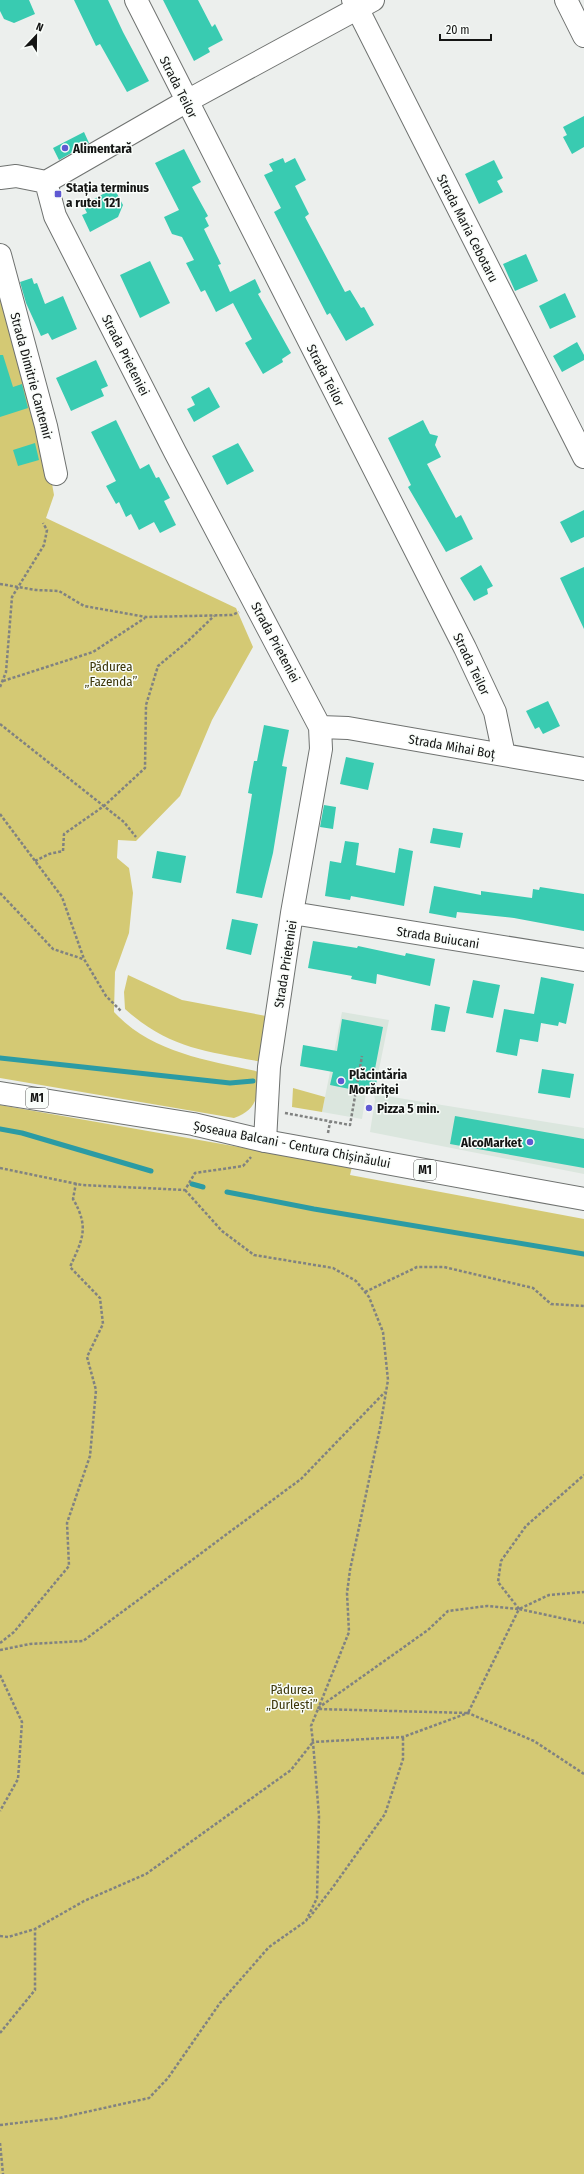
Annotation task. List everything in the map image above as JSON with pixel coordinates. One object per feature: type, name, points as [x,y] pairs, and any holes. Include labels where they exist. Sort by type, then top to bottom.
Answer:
[{"type":"main road","name":"Strada Teilor","points":[[136,0],[465,648],[495,712],[504,755]]},
{"type":"main road","points":[[566,0],[584,36]]},
{"type":"main road","points":[[0,178],[16,176],[46,182],[361,3]]},
{"type":"main road","name":"Strada Maria Cebotaru","points":[[361,3],[584,456]]},
{"type":"main road","name":"Strada Prieteniei","points":[[46,182],[55,216],[172,445],[320,727],[321,749],[292,913],[269,1067],[265,1141]]},
{"type":"main road","name":"Strada Dimitrie Cantemir","points":[[0,256],[46,426],[56,474]]},
{"type":"main road","name":"Strada Mihai Boț","points":[[320,727],[348,728],[584,769]]},
{"type":"main road","name":"Strada Buiucani","points":[[292,913],[584,960]]},
{"type":"main road","name":"Șoseaua Balcani - Centura Chișinăului","points":[[0,1092],[193,1124],[265,1141],[584,1199]]},
{"type":"path","points":[[0,687],[6,672],[12,597],[44,546],[47,530],[43,523]]},
{"type":"path","points":[[0,584],[59,591],[84,606],[146,617],[232,615],[256,604]]},
{"type":"path","points":[[35,861],[49,854],[63,851],[64,834],[104,806],[145,768],[146,705],[158,666],[187,642],[214,616]]},
{"type":"path","points":[[2,681],[93,652],[146,617]]},
{"type":"path","points":[[0,724],[124,822],[136,837]]},
{"type":"path","points":[[0,814],[62,897],[84,959],[106,996],[121,1011]]},
{"type":"path","points":[[0,893],[53,949],[84,959]]},
{"type":"path","points":[[266,1110],[350,1126],[362,1056]]},
{"type":"path","points":[[328,1138],[330,1122]]},
{"type":"path","points":[[185,1190],[195,1173],[243,1166],[265,1141]]},
{"type":"path","points":[[0,1168],[76,1183],[185,1190],[222,1231],[254,1255],[333,1268],[356,1281],[365,1292],[383,1332],[388,1380],[350,1570],[347,1593],[349,1632],[311,1726],[319,1816],[317,1898],[306,1921]]},
{"type":"path","points":[[0,1643],[14,1632],[69,1566],[67,1523],[90,1456],[96,1390],[87,1357],[103,1324],[100,1298],[70,1267],[84,1232],[78,1208],[73,1199],[76,1183]]},
{"type":"path","points":[[365,1292],[417,1267],[444,1267],[533,1288],[551,1304],[584,1306]]},
{"type":"path","points":[[0,1650],[30,1644],[83,1641],[301,1479],[386,1392]]},
{"type":"path","points":[[519,1609],[498,1582],[501,1561],[526,1526],[584,1475]]},
{"type":"path","points":[[0,1936],[8,1936],[35,1929],[84,1901],[146,1874],[291,1770],[313,1742],[403,1738],[468,1713],[519,1609],[549,1595],[584,1592]]},
{"type":"path","points":[[318,1708],[428,1630],[448,1611],[487,1606],[519,1609],[584,1623]]},
{"type":"path","points":[[0,1675],[22,1722],[18,1779],[0,1810]]},
{"type":"path","points":[[318,1708],[468,1713],[534,1741],[584,1774]]},
{"type":"path","points":[[0,2125],[59,2118],[149,2098],[168,2078],[220,2003],[269,1947],[306,1921],[333,1887],[385,1814],[403,1759],[403,1738]]},
{"type":"path","points":[[0,2033],[35,1990],[35,1929]]},
{"type":"path","points":[[0,2143],[3,2174]]},
{"type":"shaded area","points":[[342,1012],[389,1020],[374,1094],[366,1093],[362,1119],[322,1112]]},
{"type":"shaded area","points":[[374,1094],[584,1128],[584,1174],[370,1132],[375,1100]]},
{"type":"green space","name":"Pădurea „Fazenda”","points":[[0,284],[46,450],[54,495],[46,518],[236,608],[253,647],[212,720],[180,796],[136,841],[118,840],[117,858],[129,868],[133,893],[129,933],[115,972],[114,1012],[129,1026],[145,1037],[163,1046],[201,1059],[260,1072],[257,1094],[252,1106],[242,1115],[234,1118],[0,1078]]},
{"type":"green space","points":[[128,975],[182,1000],[266,1016],[262,1062],[206,1051],[173,1040],[158,1033],[125,1009],[124,992]]},
{"type":"green space","points":[[293,1088],[325,1097],[322,1112],[292,1107]]},
{"type":"green space","name":"Pădurea „Durlești”","points":[[0,1105],[352,1167],[350,1175],[584,1219],[584,2174],[0,2174]]},
{"type":"building","points":[[0,0],[29,0],[35,14],[14,23],[4,19],[0,11]]},
{"type":"building","points":[[74,0],[108,0],[149,81],[127,92],[100,44],[96,46]]},
{"type":"building","points":[[163,0],[198,0],[212,27],[215,24],[223,40],[208,48],[210,52],[194,61]]},
{"type":"building","points":[[584,116],[584,147],[572,154],[563,137],[567,135],[563,127]]},
{"type":"building","points":[[84,132],[89,143],[59,160],[53,148]]},
{"type":"building","points":[[184,149],[201,182],[192,187],[208,216],[205,218],[209,226],[204,229],[221,264],[218,265],[230,292],[255,279],[261,292],[258,294],[291,353],[282,359],[283,362],[263,374],[245,343],[252,339],[233,303],[216,312],[205,290],[201,292],[186,263],[194,260],[182,237],[172,234],[164,217],[179,210],[155,163]]},
{"type":"building","points":[[283,158],[285,163],[295,158],[306,180],[295,186],[309,214],[305,217],[345,292],[350,290],[361,308],[364,307],[374,325],[346,341],[330,313],[327,315],[274,212],[281,208],[264,175],[273,171],[269,164]]},
{"type":"building","points":[[494,160],[503,178],[497,181],[503,192],[479,204],[465,174]]},
{"type":"building","points":[[114,188],[123,205],[118,217],[90,232],[82,215],[87,213],[83,205]]},
{"type":"building","points":[[526,254],[538,281],[515,291],[503,264]]},
{"type":"building","points":[[150,261],[170,303],[140,318],[120,275]]},
{"type":"building","points":[[32,278],[34,284],[37,283],[45,304],[63,296],[77,329],[52,340],[48,333],[41,336],[26,303],[20,282]]},
{"type":"building","points":[[565,293],[576,317],[550,329],[539,306]]},
{"type":"building","points":[[577,342],[584,355],[584,360],[562,372],[553,356]]},
{"type":"building","points":[[0,355],[3,355],[13,387],[22,384],[28,408],[0,417]]},
{"type":"building","points":[[96,360],[108,386],[101,389],[104,396],[71,411],[56,378]]},
{"type":"building","points":[[209,387],[220,407],[194,422],[187,409],[195,405],[191,397]]},
{"type":"building","points":[[116,420],[140,469],[149,464],[156,478],[159,477],[170,498],[164,501],[176,525],[160,533],[154,522],[139,530],[131,514],[126,517],[119,502],[116,504],[106,486],[116,481],[91,432]]},
{"type":"building","points":[[423,420],[430,434],[438,436],[435,445],[441,457],[427,464],[456,518],[461,515],[473,539],[446,552],[408,487],[411,485],[388,438]]},
{"type":"building","points":[[35,443],[39,460],[18,466],[13,450]]},
{"type":"building","points":[[238,443],[254,471],[227,485],[212,456]]},
{"type":"building","points":[[584,510],[584,537],[571,543],[560,522]]},
{"type":"building","points":[[481,565],[493,586],[487,589],[488,594],[474,601],[460,578]]},
{"type":"building","points":[[584,567],[584,629],[560,578]]},
{"type":"building","points":[[548,701],[560,726],[543,734],[539,727],[535,729],[526,711]]},
{"type":"building","points":[[264,725],[289,730],[282,766],[287,767],[273,853],[262,898],[236,893],[252,794],[248,793],[254,761],[257,761]]},
{"type":"building","points":[[346,757],[374,763],[368,790],[340,784]]},
{"type":"building","points":[[324,805],[336,807],[333,829],[320,827]]},
{"type":"building","points":[[433,828],[463,833],[460,848],[430,843]]},
{"type":"building","points":[[345,841],[359,843],[356,865],[395,873],[399,848],[413,851],[404,906],[351,896],[350,900],[325,896],[330,861],[341,863]]},
{"type":"building","points":[[157,851],[186,856],[181,883],[152,878]]},
{"type":"building","points":[[434,886],[481,895],[481,891],[532,898],[533,889],[539,890],[540,887],[584,894],[584,931],[514,918],[457,912],[456,918],[429,913]]},
{"type":"building","points":[[232,919],[258,924],[251,955],[226,949]]},
{"type":"building","points":[[313,941],[357,948],[358,946],[405,956],[406,953],[435,959],[430,986],[377,974],[376,984],[351,979],[352,976],[308,968]]},
{"type":"building","points":[[541,977],[574,984],[566,1024],[559,1022],[558,1026],[541,1023],[538,1042],[520,1039],[517,1056],[496,1052],[504,1009],[534,1014]]},
{"type":"building","points":[[473,980],[500,985],[493,1018],[466,1013]]},
{"type":"building","points":[[435,1004],[450,1007],[445,1032],[431,1030]]},
{"type":"building","points":[[342,1019],[383,1027],[374,1074],[378,1074],[374,1094],[330,1085],[333,1072],[300,1066],[303,1045],[337,1051]]},
{"type":"building","points":[[542,1069],[574,1074],[570,1098],[538,1093]]},
{"type":"building","points":[[455,1116],[584,1139],[584,1168],[450,1144]]},
{"type":"waterway","points":[[0,1058],[230,1083],[253,1081]]},
{"type":"waterway","points":[[0,1129],[22,1133],[151,1171]]},
{"type":"waterway","points":[[192,1184],[203,1187]]},
{"type":"waterway","points":[[227,1192],[314,1209],[584,1254]]},
{"type":"place","name":"Alimentară","points":[[65,148]]},
{"type":"place","name":"Stația terminus a rutei 121","points":[[58,194]]},
{"type":"place","name":"Plăcintăria Morăriței","points":[[341,1081]]},
{"type":"place","name":"Pizza 5 min.","points":[[369,1108]]},
{"type":"place","name":"AlcoMarket","points":[[530,1142]]}]
